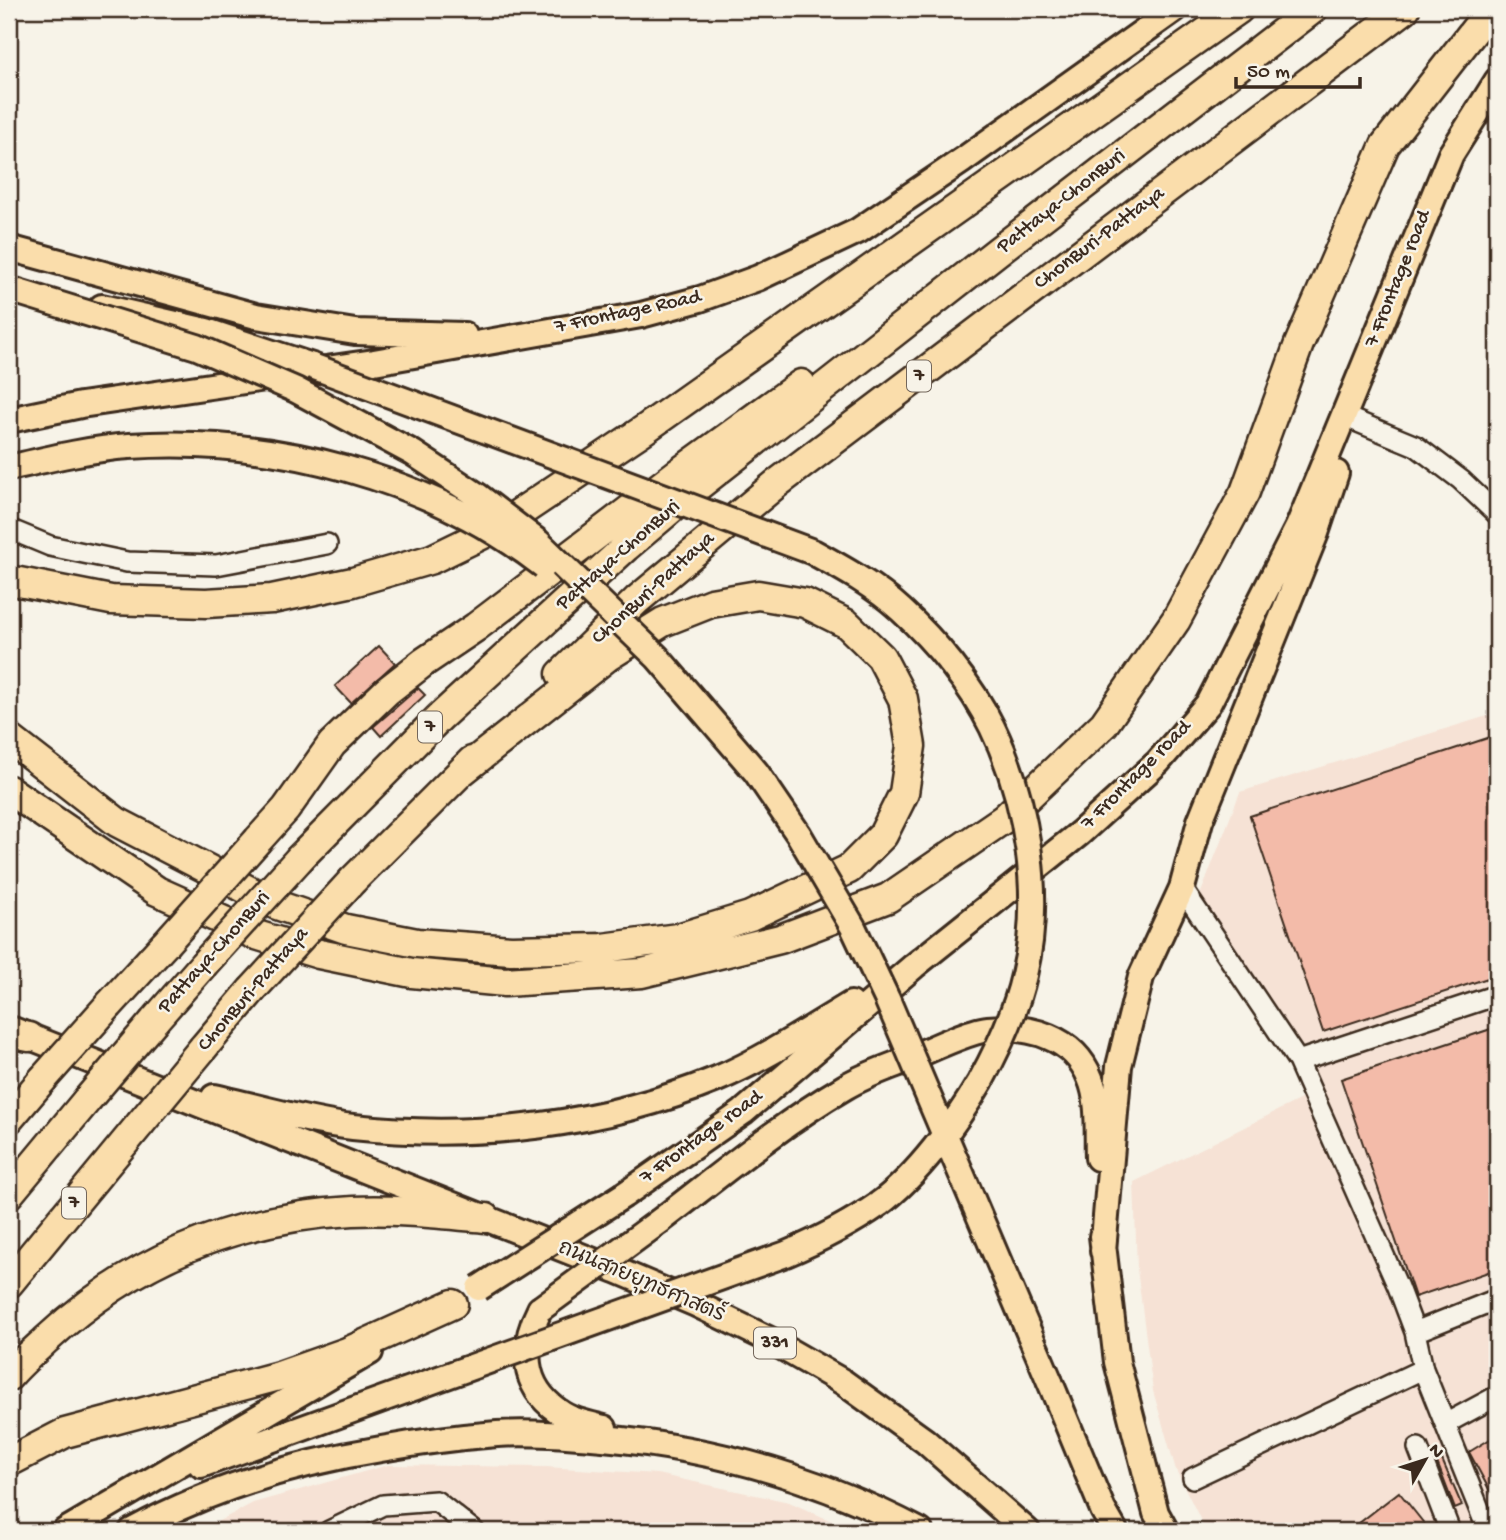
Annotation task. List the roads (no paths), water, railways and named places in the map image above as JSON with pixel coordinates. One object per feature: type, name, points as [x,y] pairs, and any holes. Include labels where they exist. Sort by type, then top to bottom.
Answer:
[{"type":"highway","points":[[9,580],[111,600],[206,603],[272,599],[354,582],[432,559],[500,526],[634,437],[1239,9]]},
{"type":"highway","name":"Pattaya-ChonBuri","points":[[9,1194],[154,1021],[300,858],[440,717],[626,547],[698,486],[998,251],[1313,9]]},
{"type":"highway","name":"ChonBuri-Pattaya","points":[[9,1283],[251,991],[353,880],[636,600],[765,493],[1405,9]]},
{"type":"highway","points":[[12,791],[158,891],[253,934],[319,954],[412,973],[505,982],[642,973],[780,939],[888,898],[1005,818],[1094,734],[1104,724],[1176,620],[1245,492],[1299,344],[1385,145],[1491,9]]},
{"type":"highway","points":[[9,1119],[286,809],[332,744],[405,676],[476,628],[756,414],[998,251]]},
{"type":"highway","points":[[9,738],[117,822],[277,905],[346,929],[418,943],[511,950],[603,948],[678,938],[750,916],[849,869],[883,835],[904,793],[911,746],[903,699],[881,657],[847,624],[826,613],[805,603],[758,596],[711,603],[663,622],[607,657],[460,773]]},
{"type":"highway","points":[[9,1376],[70,1318],[128,1276],[200,1241],[278,1219],[354,1211],[415,1212],[486,1218]]},
{"type":"highway","points":[[9,1462],[65,1433],[290,1372],[347,1352],[453,1304]]},
{"type":"main road","name":"7 Frontage Road","points":[[9,248],[256,316],[355,332],[517,337],[640,315],[700,299],[758,278],[858,231],[1175,9]]},
{"type":"main road","name":"7 Frontage road","points":[[91,1516],[480,1288],[624,1195],[743,1112],[914,966],[1080,834],[1158,762],[1208,704],[1298,527],[1451,154],[1497,81]]},
{"type":"main road","points":[[1103,1251],[1119,1066],[1141,977],[1182,888],[1200,821],[1317,533],[1400,276]]},
{"type":"main road","points":[[9,287],[197,347],[296,390],[412,453],[478,496],[538,542],[657,657],[756,772],[799,835],[853,927],[887,999],[1103,1510],[1115,1531]]},
{"type":"main road","points":[[9,287],[206,331],[299,361],[813,552],[856,575],[901,609],[936,647],[968,686],[992,726],[1012,776],[1028,847],[1033,908],[1024,975],[999,1048],[966,1106],[923,1161],[881,1202],[840,1230],[786,1254],[212,1460],[91,1516],[65,1531]]},
{"type":"main road","points":[[9,420],[81,405],[373,362],[517,337]]},
{"type":"main road","points":[[9,468],[83,452],[128,446],[182,445],[255,450],[323,463],[396,485],[463,515],[528,554],[657,657]]},
{"type":"main road","points":[[16,1033],[139,1080],[351,1126],[424,1132],[475,1132],[574,1121],[622,1110],[717,1079],[786,1044],[914,966]]},
{"type":"main road","points":[[920,1531],[839,1493],[772,1469],[580,1422],[558,1412],[540,1394],[529,1372],[527,1350],[530,1329],[540,1309],[797,1117],[848,1085],[927,1050],[986,1029],[1027,1029],[1055,1038],[1076,1057],[1091,1079],[1096,1109],[1103,1251],[1117,1363],[1156,1513],[1166,1531]]},
{"type":"main road","name":"ถนนสายยุทธศาสตร์","points":[[139,1080],[696,1304],[768,1339],[843,1382],[925,1441],[1027,1531]]},
{"type":"main road","points":[[132,1531],[157,1517],[214,1493],[285,1469],[345,1455],[423,1442],[498,1434],[564,1435],[641,1442],[703,1452]]},
{"type":"street","points":[[1353,420],[1416,446],[1461,480],[1497,514]]},
{"type":"street","points":[[9,528],[50,545],[127,562],[216,565],[327,544]]},
{"type":"street","points":[[1182,888],[1298,1061],[1398,1287],[1415,1332],[1423,1368],[1488,1531]]},
{"type":"street","points":[[1298,1061],[1497,995]]},
{"type":"street","points":[[1415,1332],[1497,1299]]},
{"type":"street","points":[[1193,1478],[1423,1368]]},
{"type":"street","points":[[1445,1424],[1497,1396]]},
{"type":"street","points":[[1418,1448],[1450,1531]]},
{"type":"street","points":[[329,1531],[383,1506],[436,1501],[474,1531]]}]
